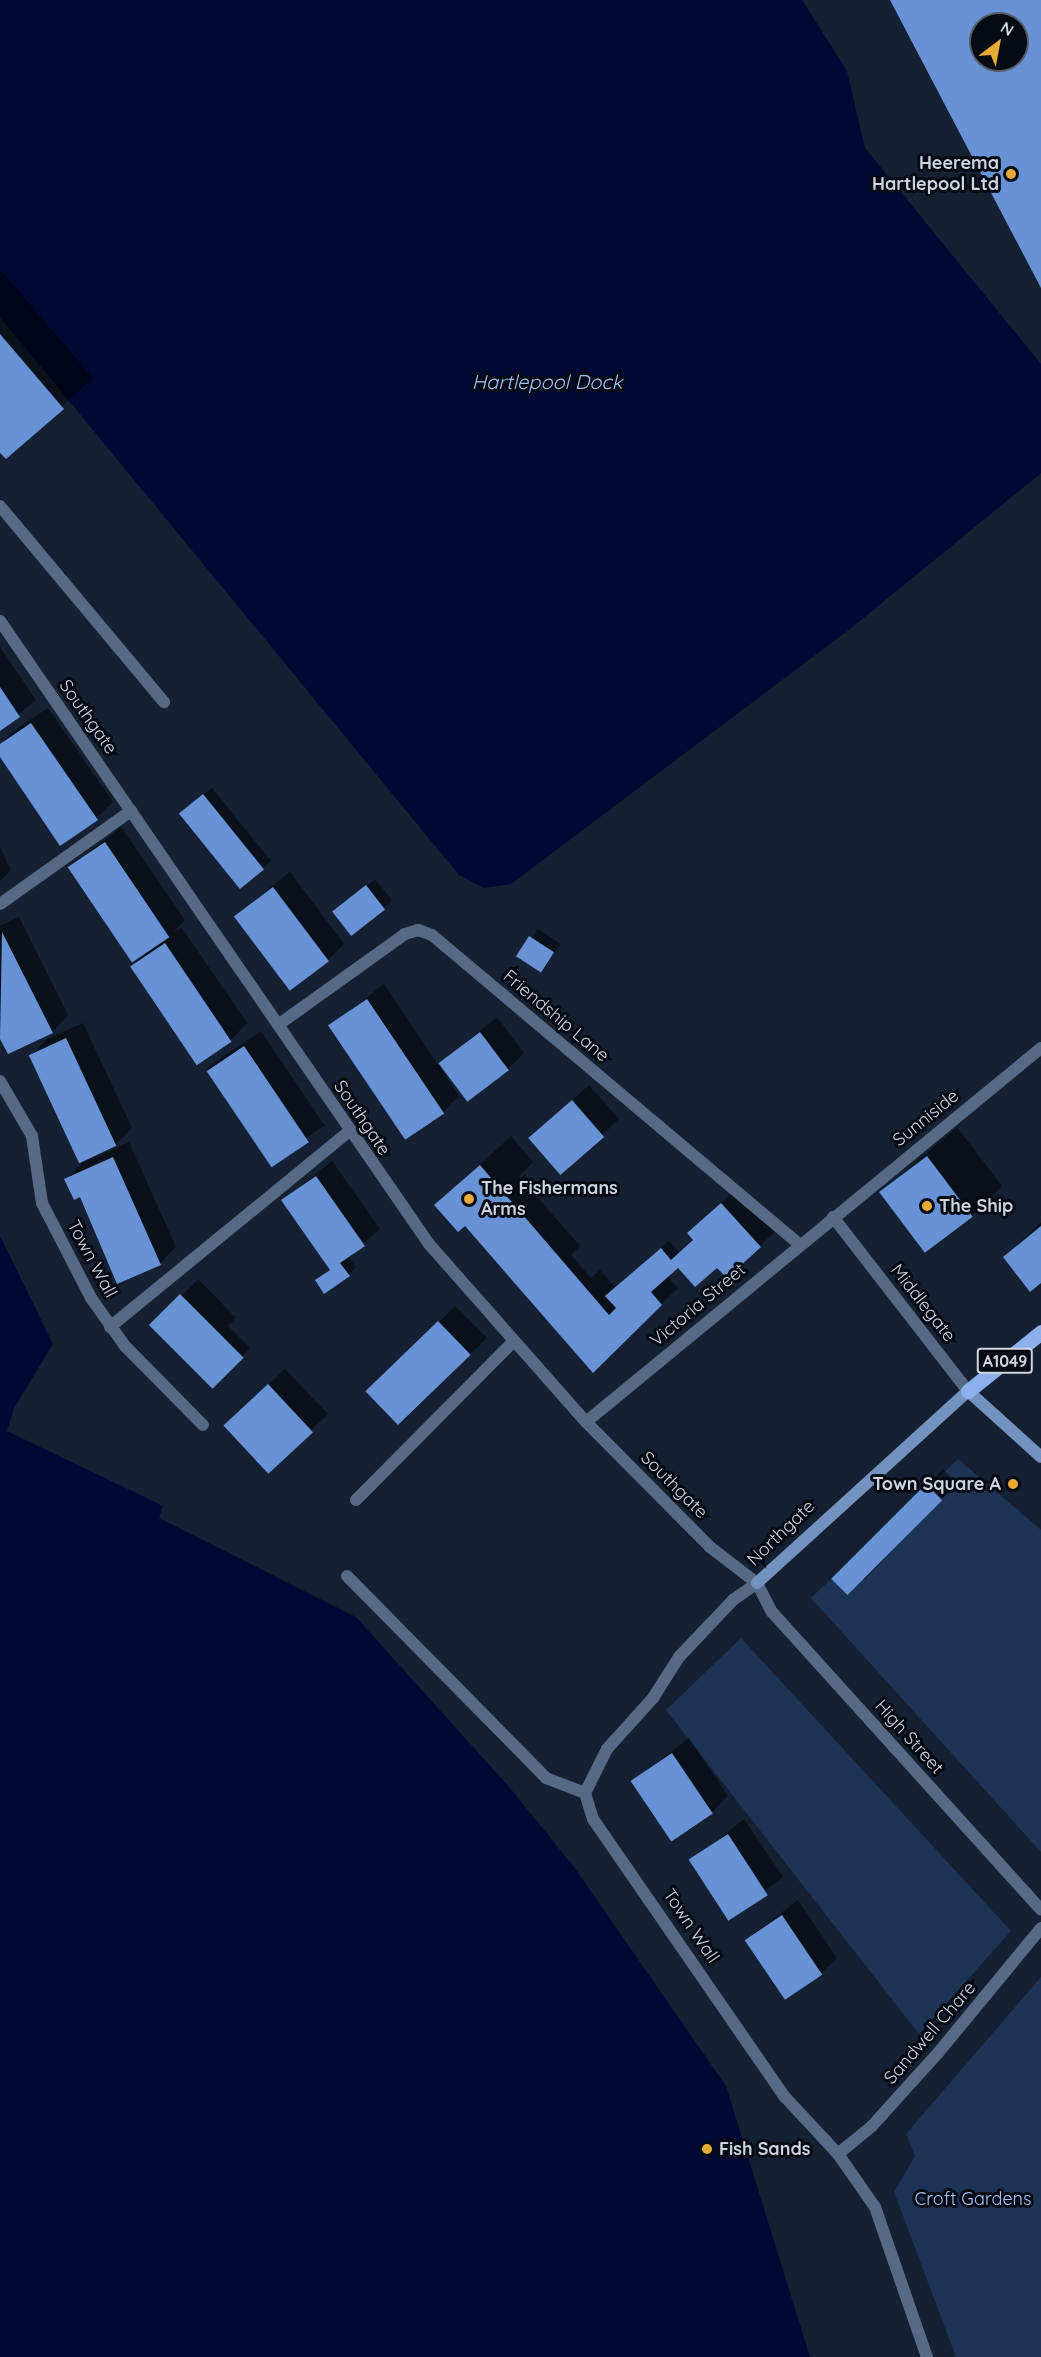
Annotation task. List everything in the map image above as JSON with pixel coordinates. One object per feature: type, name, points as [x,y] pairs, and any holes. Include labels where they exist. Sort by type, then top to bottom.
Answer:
[{"type":"main road","name":"Northgate","points":[[968,1390],[1041,1332]]},
{"type":"street","points":[[0,506],[164,702]]},
{"type":"street","name":"Southgate","points":[[0,621],[278,1025],[348,1132],[429,1244],[513,1342],[586,1422],[710,1547],[757,1583]]},
{"type":"street","points":[[0,904],[131,811]]},
{"type":"street","name":"Friendship Lane","points":[[278,1025],[405,933],[418,930],[432,935],[799,1244]]},
{"type":"street","name":"Sunniside","points":[[833,1217],[1041,1048]]},
{"type":"street","name":"Town Wall","points":[[0,1081],[32,1136],[42,1203],[110,1327],[203,1425]]},
{"type":"street","points":[[110,1327],[348,1132]]},
{"type":"street","name":"Victoria Street","points":[[586,1422],[833,1217]]},
{"type":"street","name":"Middlegate","points":[[833,1217],[968,1390],[1041,1457]]},
{"type":"street","points":[[357,1500],[513,1342]]},
{"type":"street","name":"Northgate","points":[[585,1793],[607,1749],[653,1698],[679,1657],[733,1600],[757,1583],[968,1390]]},
{"type":"street","points":[[347,1576],[546,1778],[585,1793]]},
{"type":"street","name":"High Street","points":[[757,1583],[772,1612],[1041,1910]]},
{"type":"street","name":"Town Wall","points":[[585,1793],[593,1819],[785,2097],[838,2154],[875,2207],[927,2357]]},
{"type":"street","name":"Sandwell Chare","points":[[838,2154],[872,2126],[938,2053],[1041,1928]]},
{"type":"green space","points":[[958,1459],[1041,1530],[1041,1852],[811,1598]]},
{"type":"green space","points":[[741,1638],[1011,1931],[919,2034],[666,1710]]},
{"type":"green space","name":"Croft Gardens","points":[[1041,1977],[1041,2357],[956,2357],[894,2192],[915,2156],[906,2134]]},
{"type":"water","name":"Hartlepool Dock","points":[[0,0],[802,0],[847,71],[865,148],[1041,364],[1041,473],[850,629],[511,884],[484,888],[459,875],[0,317]]},
{"type":"water","points":[[0,1236],[53,1344],[14,1408],[7,1431],[163,1506],[159,1518],[356,1617],[510,1788],[574,1867],[726,2086],[810,2357],[0,2357]]},
{"type":"building","name":"Heerema Hartlepool Ltd","points":[[890,0],[1041,0],[1041,288]]},
{"type":"building","points":[[0,334],[64,409],[6,459],[0,453]]},
{"type":"building","points":[[0,687],[20,717],[0,731]]},
{"type":"building","points":[[31,723],[98,820],[60,846],[0,757],[0,744]]},
{"type":"building","points":[[203,794],[264,869],[240,889],[179,814]]},
{"type":"building","points":[[105,842],[169,937],[132,963],[68,867]]},
{"type":"building","points":[[366,885],[385,909],[351,936],[332,911]]},
{"type":"building","points":[[273,887],[329,961],[290,991],[234,916]]},
{"type":"building","points":[[2,932],[53,1033],[8,1054],[0,1039]]},
{"type":"building","points":[[529,936],[554,952],[541,972],[516,956]]},
{"type":"building","points":[[165,943],[232,1042],[197,1065],[130,966]]},
{"type":"building","points":[[367,999],[444,1113],[405,1140],[328,1025]]},
{"type":"building","points":[[480,1032],[509,1070],[467,1102],[438,1063]]},
{"type":"building","points":[[66,1038],[116,1146],[79,1163],[29,1055]]},
{"type":"building","points":[[244,1046],[309,1142],[272,1167],[207,1071]]},
{"type":"building","points":[[572,1100],[604,1137],[560,1175],[528,1138]]},
{"type":"building","name":"The Ship","points":[[927,1156],[973,1217],[925,1253],[879,1192]]},
{"type":"building","points":[[113,1157],[161,1265],[117,1284],[80,1197],[74,1200],[64,1179]]},
{"type":"building","points":[[480,1165],[609,1315],[616,1308],[605,1296],[661,1248],[671,1260],[693,1240],[687,1233],[721,1203],[761,1247],[727,1278],[717,1268],[695,1287],[678,1268],[651,1292],[662,1305],[593,1373],[465,1226],[458,1232],[434,1205]]},
{"type":"building","points":[[316,1176],[365,1246],[340,1263],[350,1276],[324,1294],[315,1280],[330,1270],[281,1200]]},
{"type":"building","points":[[1041,1226],[1041,1283],[1030,1292],[1003,1257]]},
{"type":"building","points":[[180,1294],[244,1358],[213,1389],[149,1325]]},
{"type":"building","points":[[438,1321],[471,1355],[398,1425],[365,1391]]},
{"type":"building","points":[[268,1384],[313,1432],[268,1474],[223,1426]]},
{"type":"building","points":[[926,1484],[942,1500],[848,1595],[831,1579]]},
{"type":"building","points":[[672,1753],[713,1814],[671,1841],[631,1781]]},
{"type":"building","points":[[728,1834],[768,1895],[728,1921],[689,1860]]},
{"type":"building","points":[[782,1915],[822,1975],[785,2000],[745,1940]]},
{"type":"place","name":"Heerema Hartlepool Ltd","points":[[1011,174]]},
{"type":"place","name":"The Fishermans Arms","points":[[469,1199]]},
{"type":"place","name":"The Ship","points":[[927,1206]]},
{"type":"place","name":"Town Square A","points":[[1013,1484]]},
{"type":"place","name":"Fish Sands","points":[[707,2149]]}]
